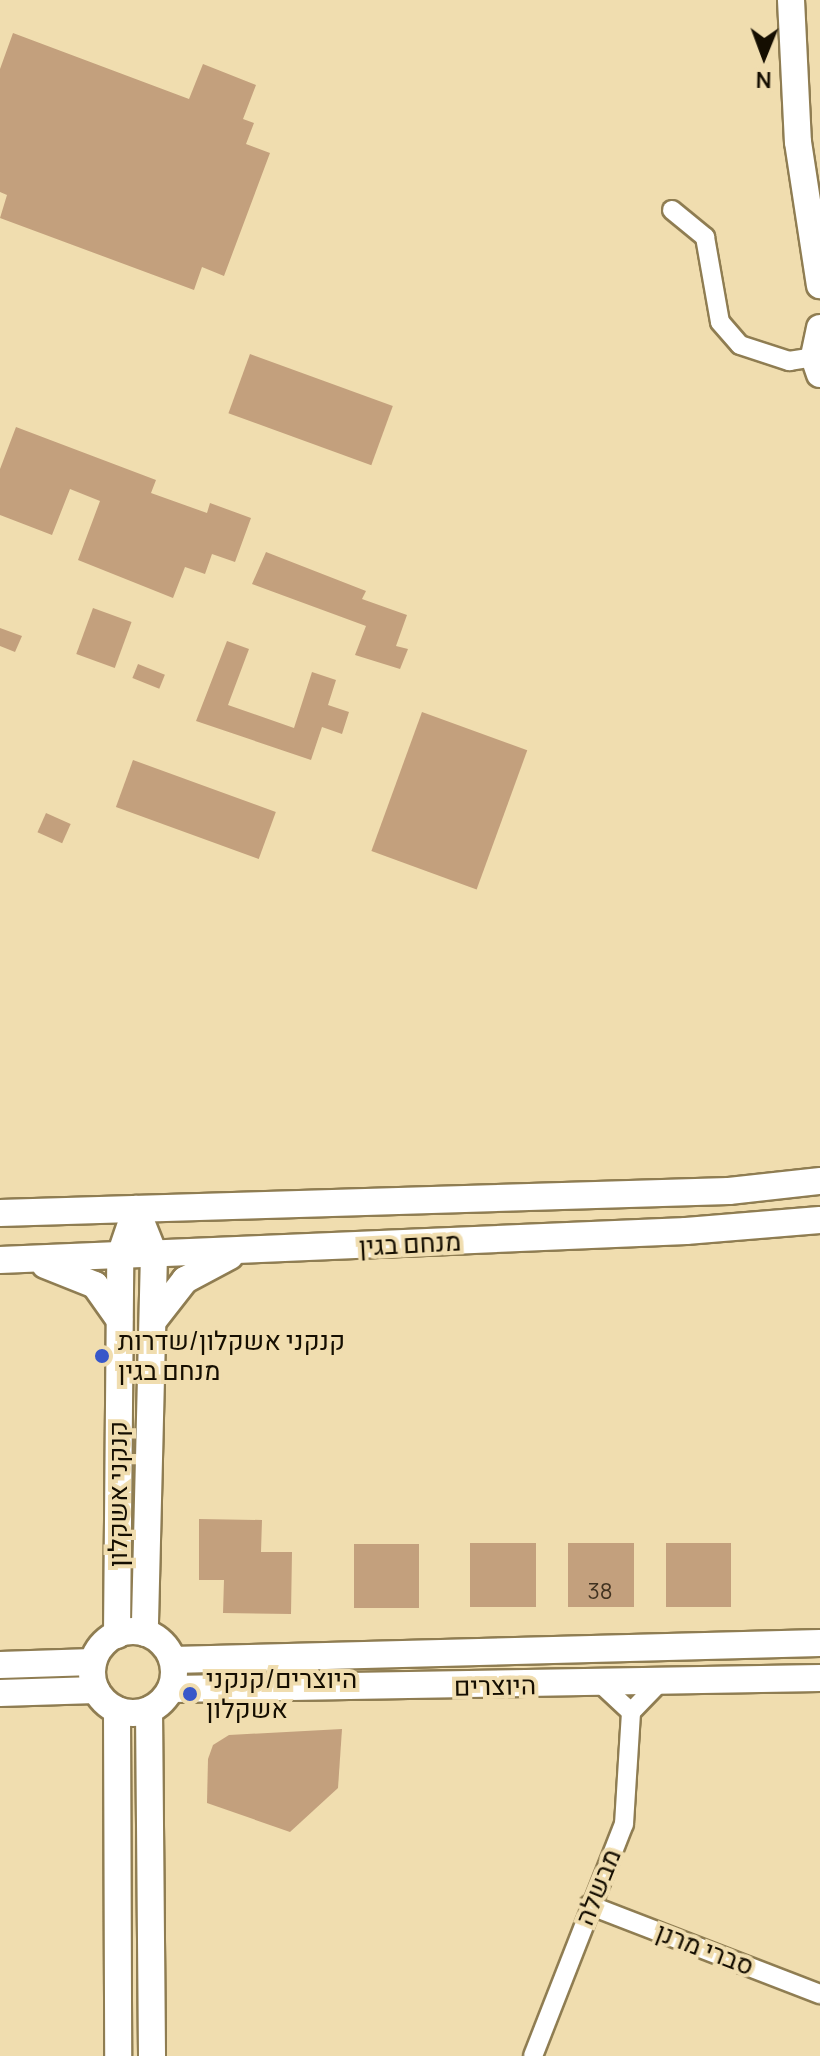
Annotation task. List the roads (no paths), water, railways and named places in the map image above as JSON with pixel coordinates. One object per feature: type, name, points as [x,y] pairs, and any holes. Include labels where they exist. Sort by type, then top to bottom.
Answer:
[{"type":"street","points":[[791,0],[798,142],[820,285]]},
{"type":"street","points":[[798,142],[820,194]]},
{"type":"street","points":[[672,210],[705,237],[720,322],[740,345],[789,361],[817,365],[820,328]]},
{"type":"street","name":"מנחם בגין","points":[[0,1213],[729,1191],[820,1181]]},
{"type":"street","name":"קנקני אשקלון","points":[[136,1209],[154,1254],[145,1633]]},
{"type":"street","name":"קנקני אשקלון","points":[[117,1635],[120,1256],[136,1209]]},
{"type":"street","name":"מנחם בגין","points":[[3,1260],[243,1251],[820,1220]]},
{"type":"street","points":[[153,1321],[185,1280],[243,1251]]},
{"type":"street","points":[[3,1260],[46,1265],[95,1285],[119,1319]]},
{"type":"street","points":[[0,1665],[93,1662],[117,1635],[145,1633],[173,1660],[171,1689],[149,1710],[117,1710],[96,1690],[93,1662]]},
{"type":"street","name":"היוצרים","points":[[173,1660],[820,1643]]},
{"type":"street","name":"היוצרים","points":[[171,1689],[602,1685],[820,1678]]},
{"type":"street","points":[[602,1685],[631,1712],[659,1683]]},
{"type":"street","points":[[0,1693],[96,1690]]},
{"type":"street","points":[[117,1710],[118,2056]]},
{"type":"street","points":[[149,1710],[152,2056]]},
{"type":"street","name":"מבשלה","points":[[533,2056],[628,1807],[631,1712]]},
{"type":"street","name":"סברי מרנן","points":[[589,1905],[820,1994]]},
{"type":"place","name":"קנקני אשקלון/שדרות מנחם בגין","points":[[102,1356]]},
{"type":"place","name":"היוצרים/קנקני אשקלון","points":[[190,1694]]}]
